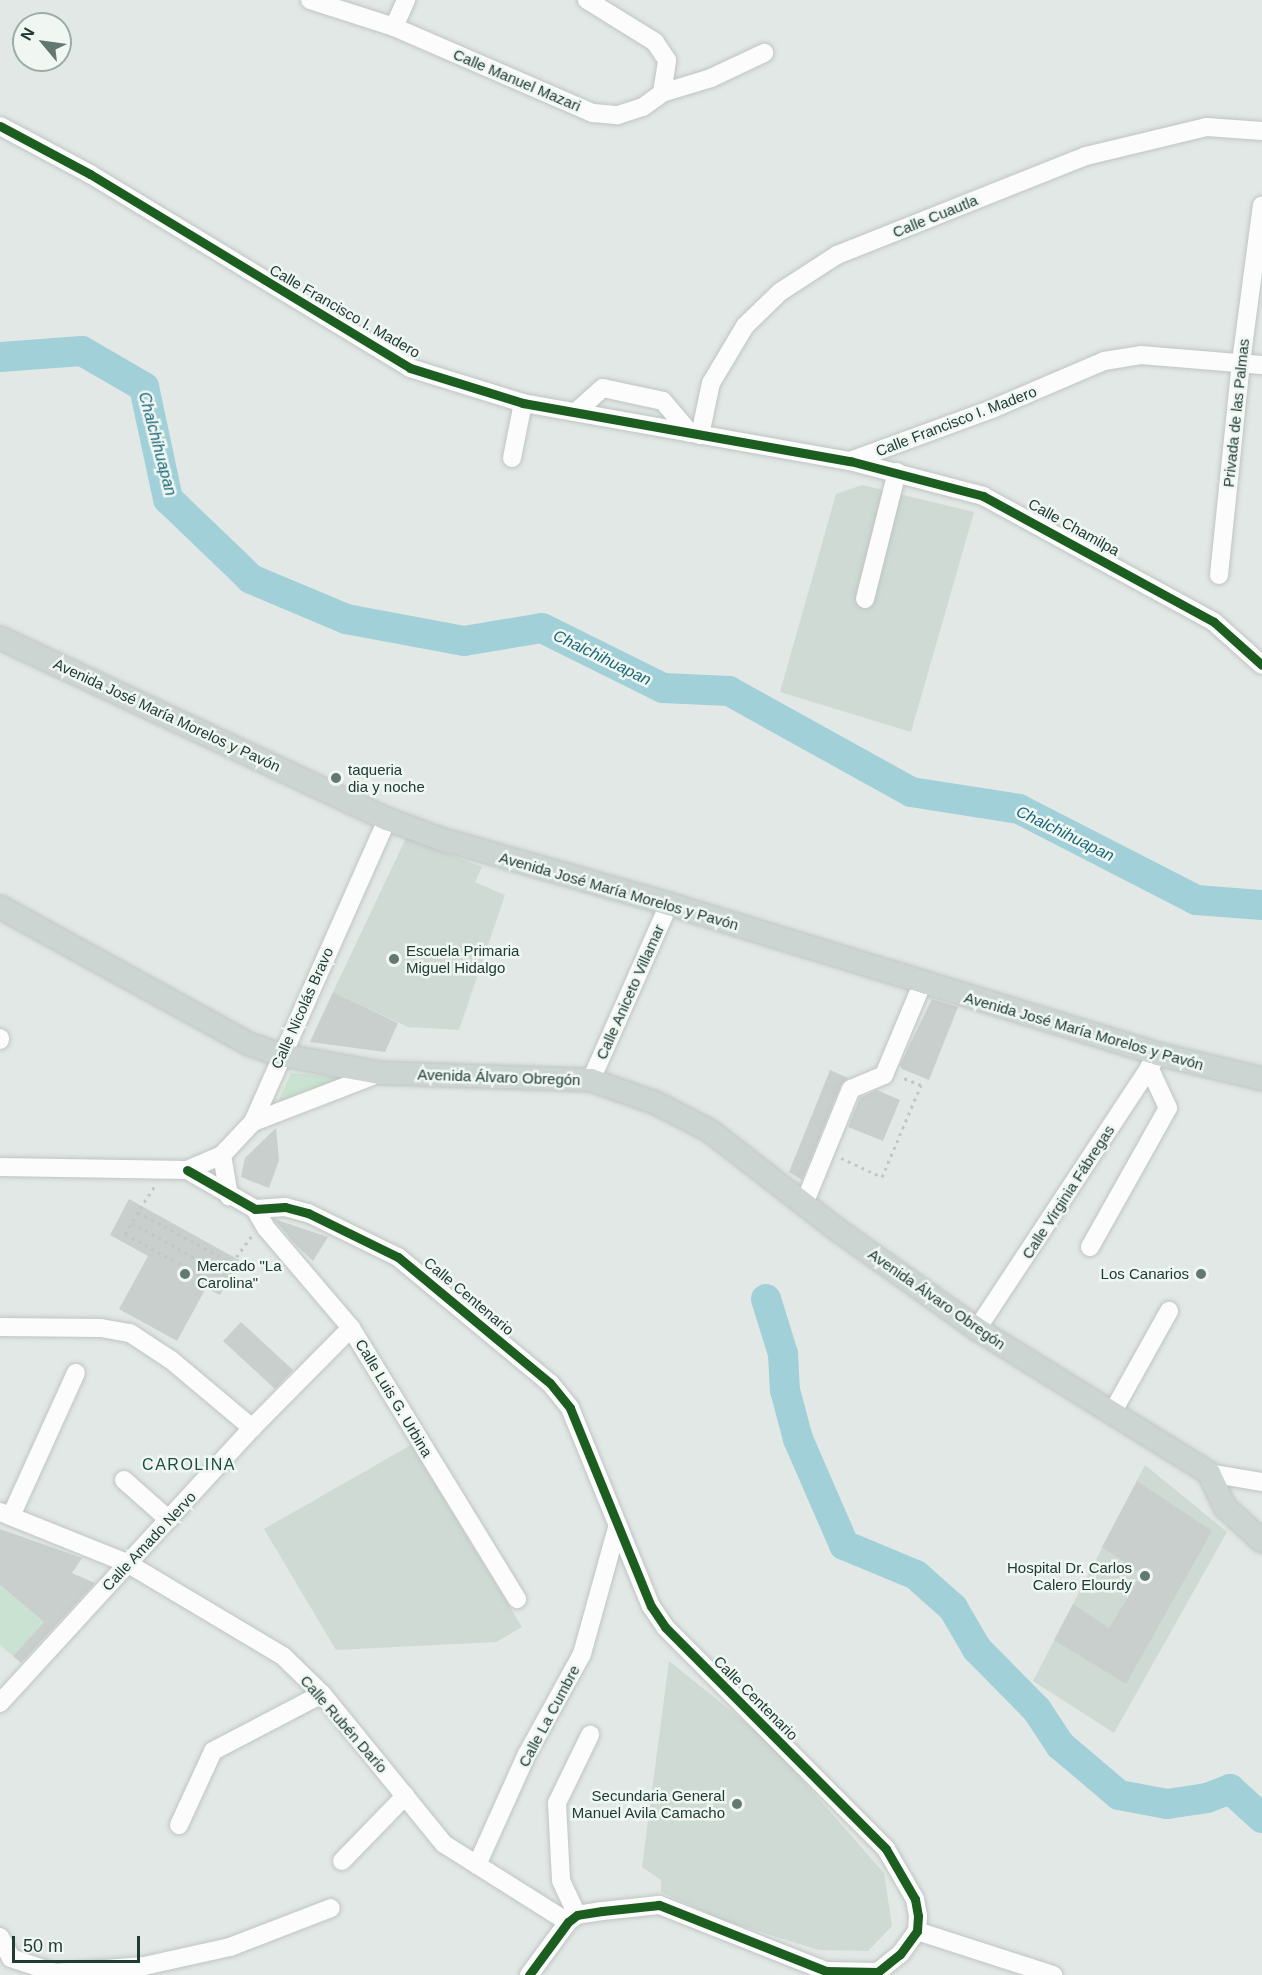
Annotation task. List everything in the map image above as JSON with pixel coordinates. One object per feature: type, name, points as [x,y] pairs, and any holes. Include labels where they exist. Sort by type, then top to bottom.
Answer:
[{"type":"main road","name":"Avenida José María Morelos y Pavón","points":[[0,638],[387,819],[441,839],[669,904],[922,984],[1153,1061],[1262,1079]]},
{"type":"main road","name":"Avenida Álvaro Obregón","points":[[0,907],[249,1044],[281,1054],[381,1073],[591,1080],[656,1103],[710,1131],[804,1204],[977,1329],[1209,1473]]},
{"type":"main road","points":[[1209,1473],[1224,1507],[1262,1541]]},
{"type":"street","name":"Calle Manuel Mazari","points":[[310,0],[394,27],[593,113],[618,115],[643,108],[662,93],[711,78],[764,53]]},
{"type":"street","points":[[394,27],[406,0]]},
{"type":"street","points":[[587,0],[655,42],[667,60],[662,93]]},
{"type":"street","name":"Calle Francisco I. Madero","points":[[0,126],[90,174],[410,368],[523,403],[850,461],[992,410],[1104,361],[1141,355],[1262,365]]},
{"type":"street","name":"Calle Cuautla","points":[[695,434],[711,383],[745,327],[780,292],[837,255],[1086,156],[1207,127],[1262,131]]},
{"type":"street","name":"Privada de las Palmas","points":[[1219,575],[1241,362],[1262,205]]},
{"type":"street","points":[[576,412],[603,388],[663,402],[695,434]]},
{"type":"street","points":[[512,458],[523,403]]},
{"type":"street","name":"Calle Chamilpa","points":[[850,461],[955,486],[1011,509],[1214,622],[1262,665]]},
{"type":"street","points":[[865,599],[897,472]]},
{"type":"street","name":"Calle Nicolás Bravo","points":[[187,1170],[222,1155],[253,1122],[281,1054],[387,819]]},
{"type":"street","name":"Calle Aniceto Villamar","points":[[591,1080],[669,904]]},
{"type":"street","points":[[804,1204],[851,1089],[884,1075],[922,984]]},
{"type":"street","points":[[1090,1247],[1168,1108],[1153,1061]]},
{"type":"street","name":"Calle Virginia Fábregas","points":[[977,1329],[1153,1061]]},
{"type":"street","points":[[253,1122],[381,1073]]},
{"type":"street","points":[[222,1155],[229,1196]]},
{"type":"street","points":[[0,1167],[187,1170],[255,1209]]},
{"type":"street","name":"Calle Centenario","points":[[255,1209],[285,1208],[308,1213],[398,1257],[550,1383],[570,1408],[617,1528],[651,1606],[665,1627],[886,1849],[915,1899],[917,1931]]},
{"type":"street","name":"Calle Luis G. Urbina","points":[[255,1209],[266,1228],[351,1328],[517,1599]]},
{"type":"street","points":[[1112,1413],[1169,1311]]},
{"type":"street","points":[[0,1327],[101,1328],[130,1333],[171,1360],[252,1428]]},
{"type":"street","name":"Calle Amado Nervo","points":[[0,1703],[252,1428],[351,1328]]},
{"type":"street","points":[[5,1514],[76,1373]]},
{"type":"street","points":[[1209,1473],[1262,1482]]},
{"type":"street","points":[[124,1480],[169,1520]]},
{"type":"street","name":"Calle Rubén Darío","points":[[5,1514],[128,1563],[283,1656],[322,1694],[444,1844],[573,1919]]},
{"type":"street","name":"Calle La Cumbre","points":[[477,1865],[527,1754],[582,1654],[617,1528]]},
{"type":"street","points":[[179,1825],[213,1751],[322,1694]]},
{"type":"street","points":[[573,1919],[561,1880],[557,1803],[590,1736]]},
{"type":"street","points":[[342,1861],[405,1796]]},
{"type":"street","points":[[529,1975],[573,1919],[659,1905],[826,1971],[878,1972],[900,1954],[917,1931],[1053,1975]]},
{"type":"street","points":[[0,1937],[11,1958],[55,1973],[144,1966],[230,1947],[331,1908]]},
{"type":"path","points":[[825,1151],[882,1177],[921,1085],[896,1075]]},
{"type":"path","points":[[156,1183],[125,1234],[218,1285],[255,1231]]},
{"type":"path","points":[[138,1212],[232,1263]]},
{"type":"path","points":[[132,1223],[224,1274]]},
{"type":"shaded area","points":[[862,485],[974,512],[911,732],[780,692],[836,494]]},
{"type":"shaded area","name":"Escuela Primaria Miguel Hidalgo","points":[[406,838],[482,867],[475,882],[505,895],[459,1030],[408,1027],[333,992]]},
{"type":"shaded area","points":[[411,1445],[522,1627],[496,1642],[336,1650],[264,1529]]},
{"type":"shaded area","name":"Hospital Dr. Carlos Calero Elourdy","points":[[1145,1465],[1227,1532],[1114,1733],[1033,1681]]},
{"type":"shaded area","name":"Secundaria General Manuel Avila Camacho","points":[[669,1661],[767,1740],[884,1873],[892,1926],[868,1951],[819,1950],[725,1921],[661,1892],[661,1880],[642,1867]]},
{"type":"green space","points":[[291,1073],[346,1078],[276,1107]]},
{"type":"green space","points":[[0,1585],[44,1622],[13,1656],[0,1645]]},
{"type":"building","points":[[333,992],[398,1023],[385,1052],[310,1042]]},
{"type":"building","points":[[932,999],[958,1007],[929,1080],[902,1069],[900,1065]]},
{"type":"building","points":[[830,1070],[848,1078],[841,1085],[802,1180],[789,1172]]},
{"type":"building","points":[[877,1090],[900,1100],[883,1141],[848,1127],[860,1098]]},
{"type":"building","points":[[276,1128],[279,1160],[269,1188],[241,1177],[245,1158]]},
{"type":"building","name":"Mercado \"La Carolina\"","points":[[129,1199],[239,1260],[220,1295],[206,1288],[177,1341],[119,1309],[148,1256],[110,1235]]},
{"type":"building","points":[[274,1219],[328,1237],[313,1261],[294,1243]]},
{"type":"building","points":[[241,1322],[293,1370],[275,1389],[223,1341]]},
{"type":"building","points":[[1137,1481],[1212,1531],[1126,1684],[1054,1640],[1073,1604],[1109,1628],[1142,1574],[1102,1547]]},
{"type":"building","points":[[0,1529],[82,1558],[72,1573],[95,1583],[21,1663],[13,1656],[44,1622],[0,1585]]},
{"type":"waterway","name":"Chalchihuapan","points":[[0,357],[82,351],[144,387],[168,499],[251,579],[346,619],[464,641],[542,628],[663,688],[729,691],[911,792],[1019,809],[1196,900],[1262,905]]},
{"type":"waterway","points":[[766,1299],[783,1354],[785,1390],[798,1439],[844,1545],[916,1575],[953,1608],[977,1649],[1037,1710],[1060,1745],[1119,1795],[1167,1804],[1207,1798],[1230,1789],[1262,1818]]},
{"type":"cycle path","points":[[0,126],[90,174],[410,368],[523,403],[850,461],[983,496],[1214,622],[1262,665]]},
{"type":"cycle path","points":[[187,1170],[255,1209],[285,1207],[308,1213],[398,1257],[550,1383],[570,1408],[651,1606],[665,1627],[886,1849],[915,1899],[918,1916],[917,1931],[900,1954],[878,1972],[826,1971],[659,1905],[602,1911],[577,1915],[568,1922],[529,1975]]},
{"type":"place","name":"taqueria dia y noche","points":[[336,778]]},
{"type":"place","name":"Escuela Primaria Miguel Hidalgo","points":[[394,959]]},
{"type":"place","name":"Mercado \"La Carolina\"","points":[[185,1274]]},
{"type":"place","name":"Los Canarios","points":[[1201,1274]]},
{"type":"place","name":"Hospital Dr. Carlos Calero Elourdy","points":[[1145,1576]]},
{"type":"place","name":"Secundaria General Manuel Avila Camacho","points":[[737,1804]]},
{"type":"district","name":"CAROLINA","points":[[189,1465]]}]
